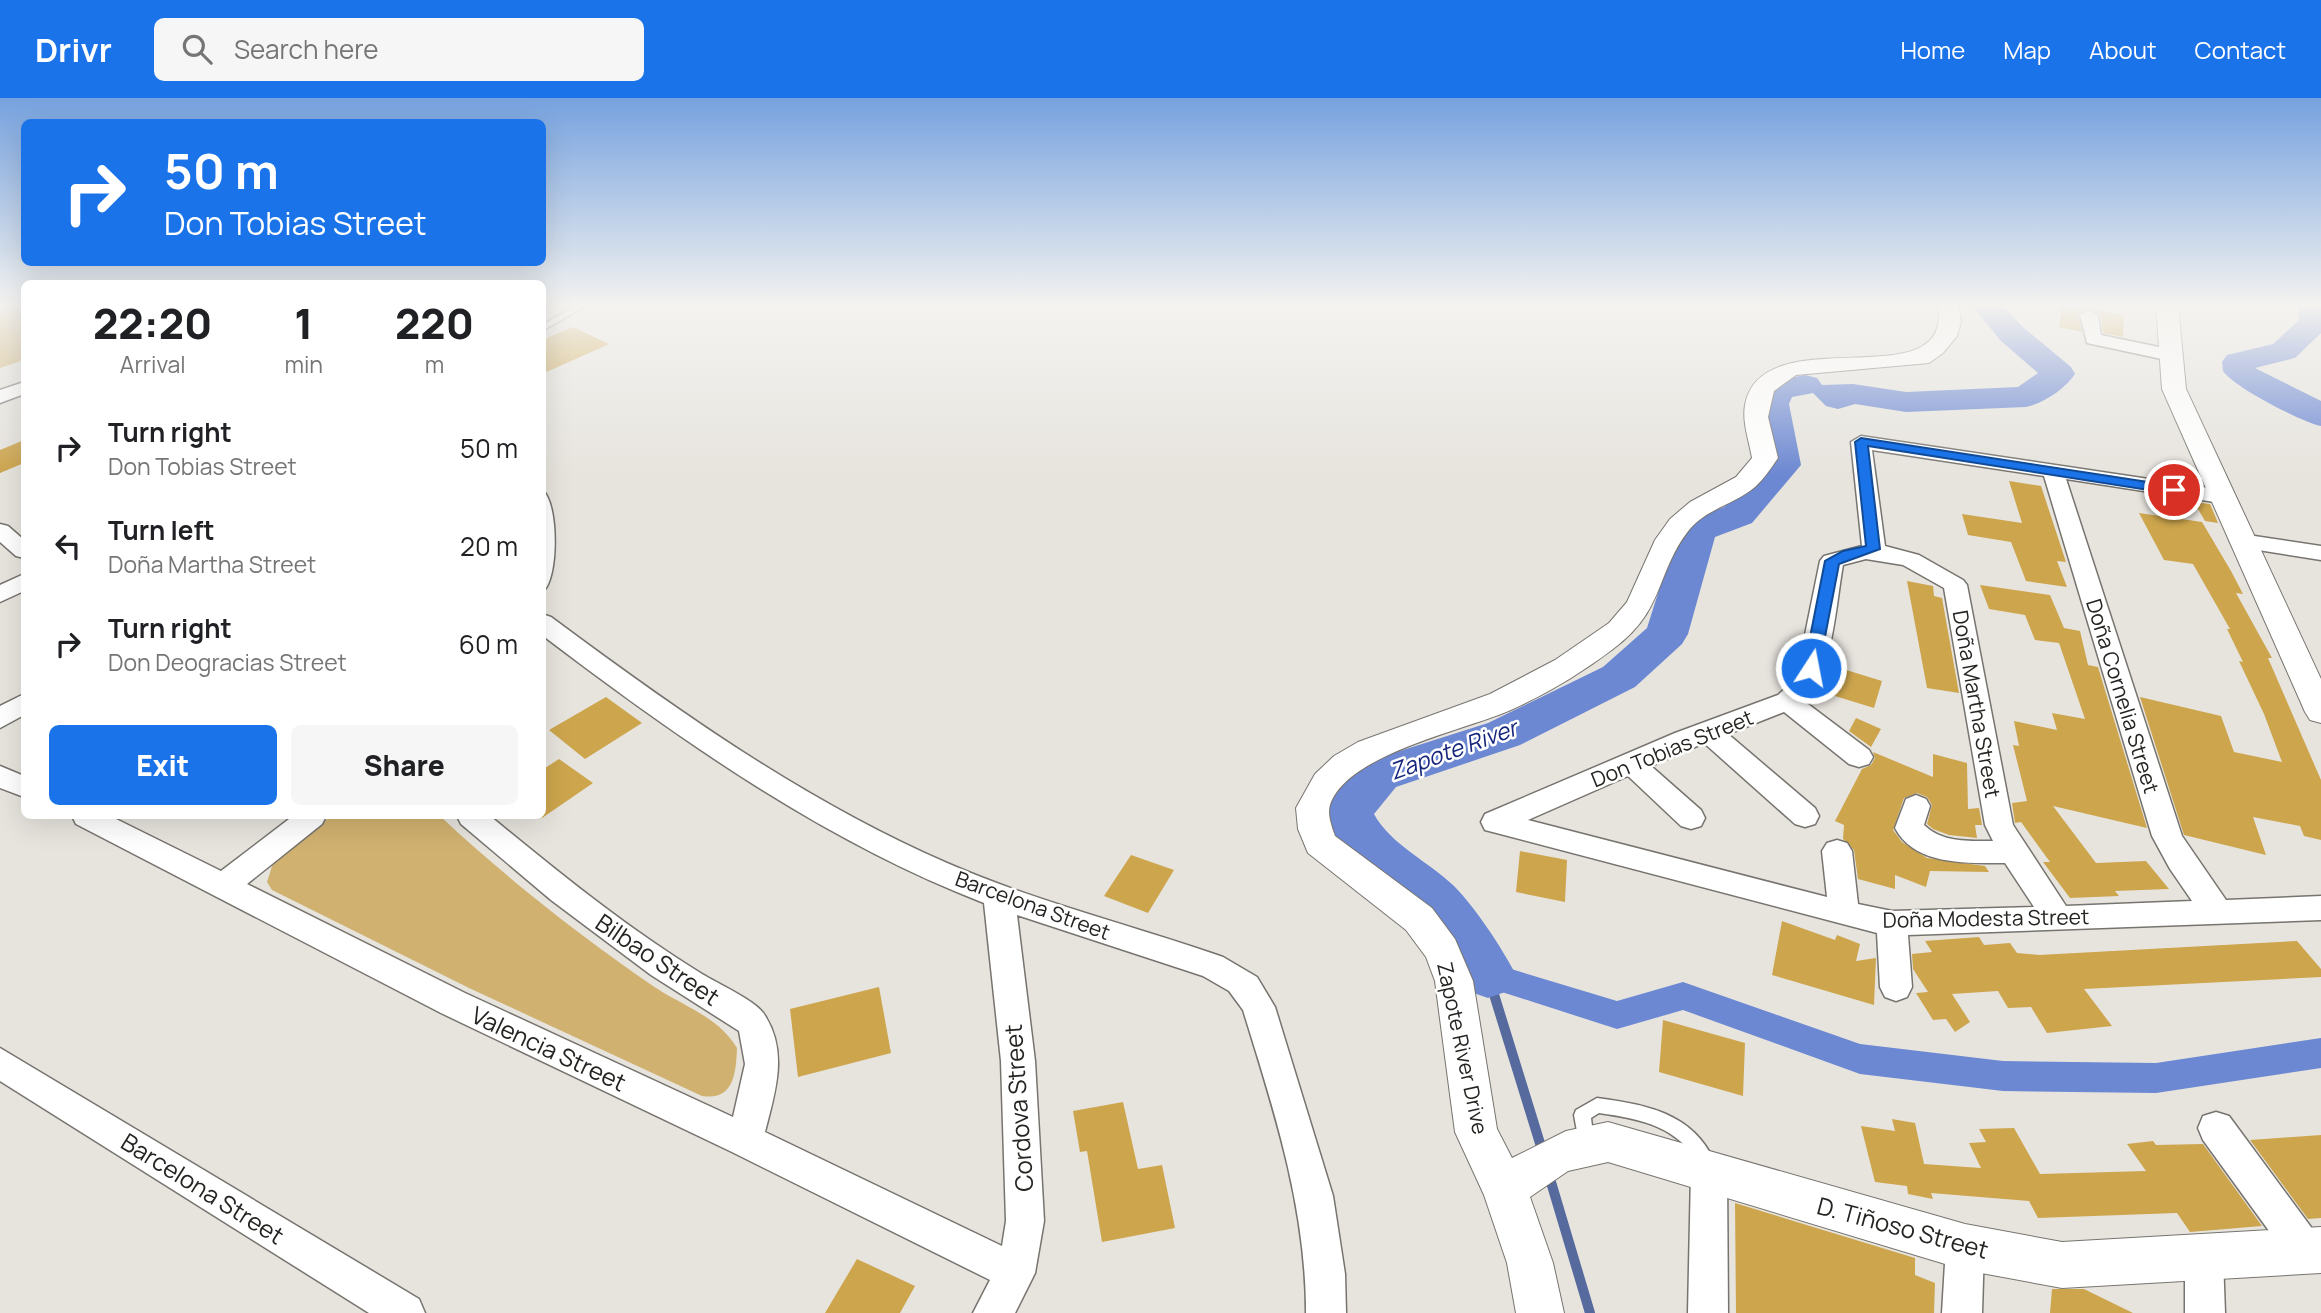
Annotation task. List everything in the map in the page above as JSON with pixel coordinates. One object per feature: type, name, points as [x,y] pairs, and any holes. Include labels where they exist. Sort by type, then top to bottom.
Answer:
[{"type":"street","name":"Zapote River Drive","points":[[1540,1313],[1515,1181],[1476,1132],[1459,1032],[1454,981],[1442,950],[1419,919],[1386,891],[1320,844],[1313,819],[1314,802],[1333,776],[1352,760],[1387,743],[1503,701],[1604,642],[1641,607],[1680,524],[1742,487],[1757,473],[1765,458],[1755,415],[1755,402],[1760,392],[1776,376],[1790,369],[1902,362]]},
{"type":"street","points":[[2172,362],[2174,389],[2321,712]]},
{"type":"street","points":[[0,397],[21,389]]},
{"type":"street","points":[[1859,757],[1787,701],[1802,688],[1811,668],[1832,561],[1848,554],[1874,549],[1861,442],[2221,496]]},
{"type":"street","name":"Doña Cornelia Street","points":[[2053,471],[2166,836],[2216,910]]},
{"type":"street","points":[[0,531],[21,548]]},
{"type":"street","points":[[2241,541],[2321,553]]},
{"type":"street","name":"Doña Martha Street","points":[[1874,549],[1919,562],[1955,586],[1999,825],[2012,852],[2058,919]]},
{"type":"street","points":[[0,595],[21,582]]},
{"type":"street","name":"Barcelona Street","points":[[546,625],[637,695],[803,802],[900,854],[999,897],[1231,973],[1248,987],[1259,1007],[1307,1166],[1322,1237],[1326,1313]]},
{"type":"street","name":"Don Tobias Street","points":[[1495,822],[1787,701]]},
{"type":"street","points":[[0,719],[21,706]]},
{"type":"street","points":[[1708,732],[1805,816]]},
{"type":"street","points":[[1632,764],[1691,818]]},
{"type":"street","points":[[0,776],[21,786]]},
{"type":"street","points":[[1916,806],[1909,828],[1928,845],[1941,849],[2012,852]]},
{"type":"street","name":"Valencia Street","points":[[92,819],[453,1003],[745,1140],[1016,1273]]},
{"type":"street","points":[[225,886],[308,819]]},
{"type":"street","name":"Bilbao Street","points":[[475,819],[562,892],[662,966],[751,1021],[761,1035],[765,1054],[745,1140]]},
{"type":"street","name":"Doña Modesta Street","points":[[1495,822],[1844,914],[1892,923],[2321,908]]},
{"type":"street","points":[[1837,850],[1844,914]]},
{"type":"street","name":"Cordova Street","points":[[993,1313],[1016,1273],[1026,1221],[1018,1061],[999,897]]},
{"type":"street","points":[[1892,923],[1896,987]]},
{"type":"street","name":"Barcelona Street","points":[[0,1063],[405,1313]]},
{"type":"street","points":[[2216,1128],[2313,1250]]},
{"type":"street","name":"D. Tiñoso Street","points":[[1515,1181],[1578,1147],[1608,1142],[1965,1247],[2062,1265],[2313,1250]]},
{"type":"street","points":[[1709,1173],[1709,1313]]},
{"type":"street","points":[[1962,1313],[1965,1247]]},
{"type":"street","points":[[2204,1258],[2205,1313]]},
{"type":"lane","points":[[546,503],[550,547],[546,568]]},
{"type":"shaded area","points":[[0,362],[19,362],[0,368]]},
{"type":"shaded area","points":[[327,819],[443,819],[570,926],[653,986],[699,1012],[720,1028],[737,1048],[736,1067],[731,1083],[721,1094],[702,1096],[469,988],[272,890],[267,882],[273,863]]},
{"type":"building","points":[[546,362],[569,362],[546,372]]},
{"type":"building","points":[[21,441],[21,464],[0,473],[0,450]]},
{"type":"building","points":[[2009,481],[2041,486],[2066,562],[2057,561],[2067,587],[2026,581],[2011,542],[1968,535],[1962,514],[2022,523]]},
{"type":"building","points":[[2194,502],[2210,504],[2218,523],[2205,521]]},
{"type":"building","points":[[2139,513],[2202,522],[2231,571],[2243,594],[2236,593],[2272,658],[2268,658],[2321,780],[2321,840],[2304,836],[2300,826],[2253,817],[2266,855],[2184,835],[2140,697],[2221,716],[2234,752],[2282,762],[2264,714],[2239,661],[2243,662],[2227,629],[2230,629],[2193,564],[2164,560]]},
{"type":"building","points":[[1907,581],[1933,586],[1934,596],[1942,598],[1959,693],[1927,688]]},
{"type":"building","points":[[1980,585],[2050,595],[2064,628],[2080,631],[2088,665],[2098,667],[2147,828],[2053,806],[2096,863],[2146,861],[2169,889],[2115,891],[2119,896],[2070,898],[2043,862],[2050,862],[2021,822],[2015,823],[2012,803],[2027,801],[2013,745],[2019,746],[2014,721],[2057,730],[2052,713],[2085,719],[2059,643],[2035,640],[2025,615],[1989,609]]},
{"type":"building","points":[[1843,669],[1882,681],[1874,708],[1835,696]]},
{"type":"building","points":[[606,697],[642,723],[585,759],[549,730]]},
{"type":"building","points":[[1856,718],[1881,729],[1871,747],[1849,731]]},
{"type":"building","points":[[1873,752],[1933,777],[1933,754],[1967,763],[1968,809],[1979,808],[1982,825],[1975,825],[1977,838],[1949,835],[1933,829],[1927,824],[1932,805],[1927,797],[1917,793],[1904,798],[1893,830],[1902,842],[1927,858],[1985,866],[1989,872],[1930,871],[1926,887],[1895,875],[1895,889],[1858,879],[1854,850],[1843,839],[1844,825],[1835,821],[1862,769],[1871,765],[1875,758]]},
{"type":"building","points":[[559,759],[593,783],[546,815],[546,767]]},
{"type":"building","points":[[1520,851],[1567,860],[1565,902],[1516,892]]},
{"type":"building","points":[[1131,855],[1174,870],[1148,913],[1104,896]]},
{"type":"building","points":[[1782,921],[1835,940],[1837,935],[1860,944],[1856,961],[1876,958],[1874,1005],[1772,975]]},
{"type":"building","points":[[1979,937],[1984,945],[2010,943],[2017,953],[2039,955],[2297,941],[2321,969],[2321,977],[2084,989],[2112,1026],[2047,1033],[2031,1007],[2008,1008],[1998,991],[1952,994],[1970,1022],[1955,1032],[1946,1019],[1933,1020],[1916,993],[1928,992],[1913,969],[1912,954],[1932,952],[1925,941]]},
{"type":"building","points":[[879,987],[891,1053],[798,1077],[790,1009]]},
{"type":"building","points":[[1663,1020],[1745,1043],[1743,1096],[1659,1072]]},
{"type":"building","points":[[1123,1102],[1138,1169],[1162,1165],[1175,1228],[1102,1242],[1087,1151],[1080,1152],[1073,1111]]},
{"type":"building","points":[[1892,1119],[1915,1123],[1924,1164],[1981,1168],[1969,1143],[1986,1142],[1979,1129],[2014,1128],[2040,1174],[2146,1171],[2127,1144],[2153,1141],[2156,1145],[2203,1144],[2262,1226],[2190,1232],[2177,1213],[2038,1218],[2029,1201],[1931,1193],[1933,1199],[1908,1194],[1907,1186],[1875,1182],[1861,1126],[1895,1131]]},
{"type":"building","points":[[2321,1135],[2321,1218],[2308,1219],[2250,1140]]},
{"type":"building","points":[[1735,1203],[1915,1258],[1915,1275],[1935,1283],[1934,1313],[1736,1313]]},
{"type":"building","points":[[857,1259],[915,1286],[900,1313],[825,1313]]},
{"type":"building","points":[[2052,1289],[2084,1289],[2133,1313],[2050,1313]]},
{"type":"waterway","points":[[1830,393],[1838,399],[1853,394],[1906,402],[2026,397],[2059,374],[2045,362]]},
{"type":"waterway","points":[[2239,362],[2239,371],[2248,378],[2321,416]]},
{"type":"waterway","name":"Zapote River","points":[[1488,975],[1436,902],[1364,842],[1348,811],[1379,775],[1504,734],[1619,677],[1667,634],[1697,530],[1738,515],[1783,465],[1772,404],[1779,389],[1805,385]]},
{"type":"waterway","name":"Zapote River","points":[[1488,975],[1543,1153]]},
{"type":"waterway","points":[[1488,975],[1617,1015],[1683,996],[1860,1059],[2003,1076],[2156,1078],[2321,1053]]},
{"type":"waterway","name":"Zapote River","points":[[1548,1172],[1590,1313]]},
{"type":"route","points":[[1811,668],[1832,561],[1848,554],[1874,549],[1861,442],[2174,490]]}]
